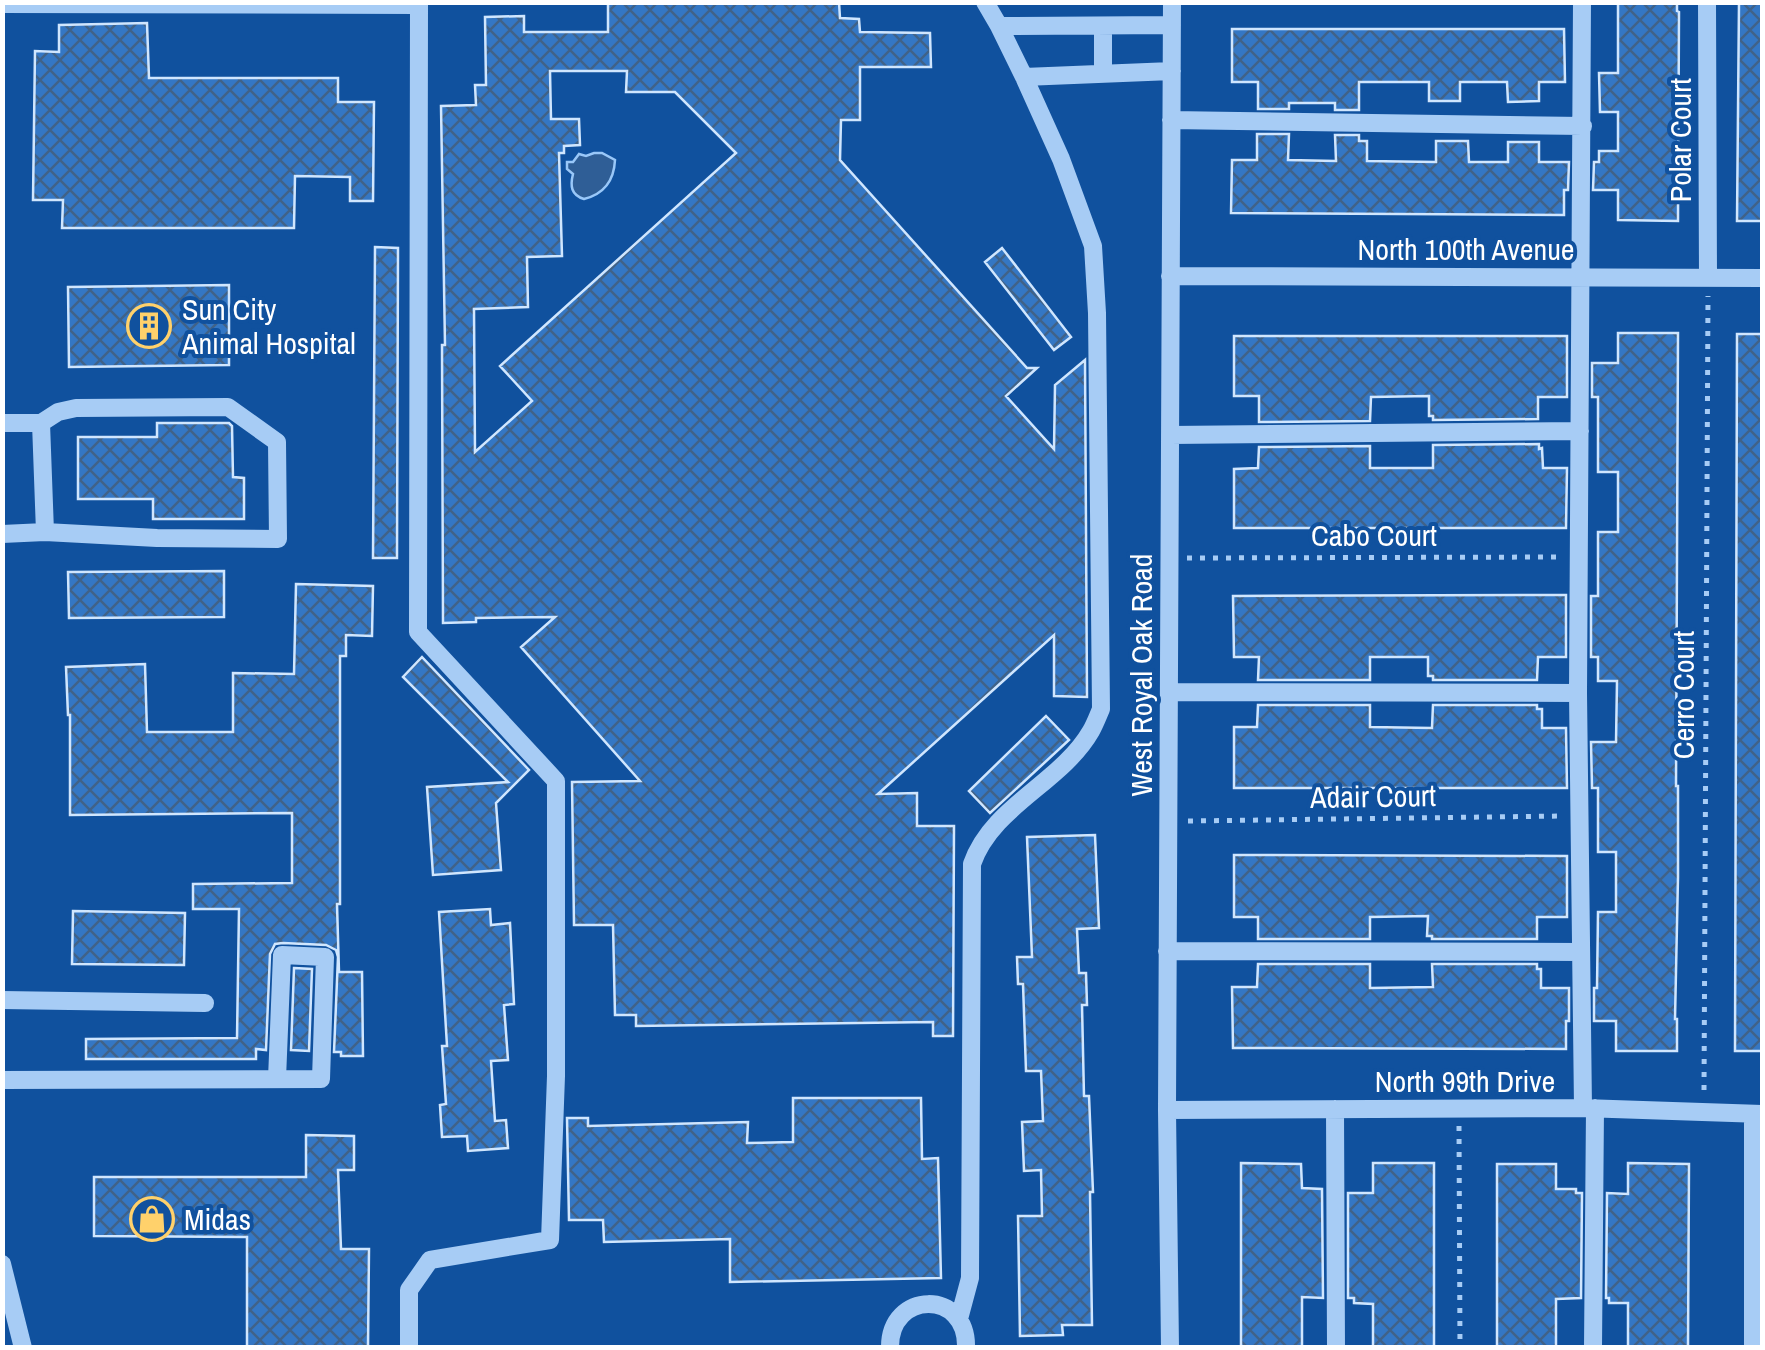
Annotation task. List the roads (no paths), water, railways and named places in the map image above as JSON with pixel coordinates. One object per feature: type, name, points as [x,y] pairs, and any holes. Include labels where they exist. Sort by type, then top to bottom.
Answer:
[{"type":"street","points":[[959,1320],[970,1278],[972,864],[979,845],[997,823],[1068,758],[1090,733],[1101,709],[1093,246],[1061,160],[1000,26],[985,2]]},
{"type":"street","name":"West Royal Oak Road","points":[[1170,1348],[1167,952],[1172,2]]},
{"type":"street","points":[[1582,2],[1578,693],[1593,1348]]},
{"type":"street","name":"Polar Court","points":[[1707,2],[1708,278]]},
{"type":"street","points":[[2,4],[420,4],[418,632],[556,782],[556,1076],[550,1240],[430,1260],[409,1290],[409,1348]]},
{"type":"street","points":[[1000,26],[1172,25]]},
{"type":"street","points":[[1102,73],[1103,26]]},
{"type":"street","points":[[1024,77],[1172,71]]},
{"type":"street","points":[[1171,120],[1582,126]]},
{"type":"street","name":"North 100th Avenue","points":[[1170,276],[1762,278]]},
{"type":"street","points":[[2,422],[41,423],[58,412],[76,408],[228,407],[277,442],[278,539],[2,534]]},
{"type":"street","points":[[41,423],[45,532]]},
{"type":"street","points":[[1170,435],[1580,431]]},
{"type":"street","points":[[1170,692],[1578,693]]},
{"type":"street","points":[[1167,952],[1581,952]]},
{"type":"street","points":[[2,1080],[321,1079],[325,957],[282,955],[277,1079]]},
{"type":"street","points":[[2,1000],[205,1002]]},
{"type":"street","points":[[1334,1108],[1336,1348]]},
{"type":"street","name":"North 99th Drive","points":[[1167,1110],[1589,1108],[1758,1114]]},
{"type":"street","points":[[1752,1348],[1758,1114]]},
{"type":"street","points":[[2,1264],[23,1348]]},
{"type":"street","points":[[890,1348],[896,1321],[904,1312],[927,1304],[940,1305],[959,1320],[965,1331],[966,1348]]},
{"type":"water","points":[[594,153],[615,160],[614,168],[602,190],[584,199],[573,190],[573,174],[567,169],[567,162],[573,162],[579,154]]},
{"type":"place","name":"Sun City Animal Hospital","points":[[149,326]]},
{"type":"place","name":"Midas","points":[[152,1219]]}]
